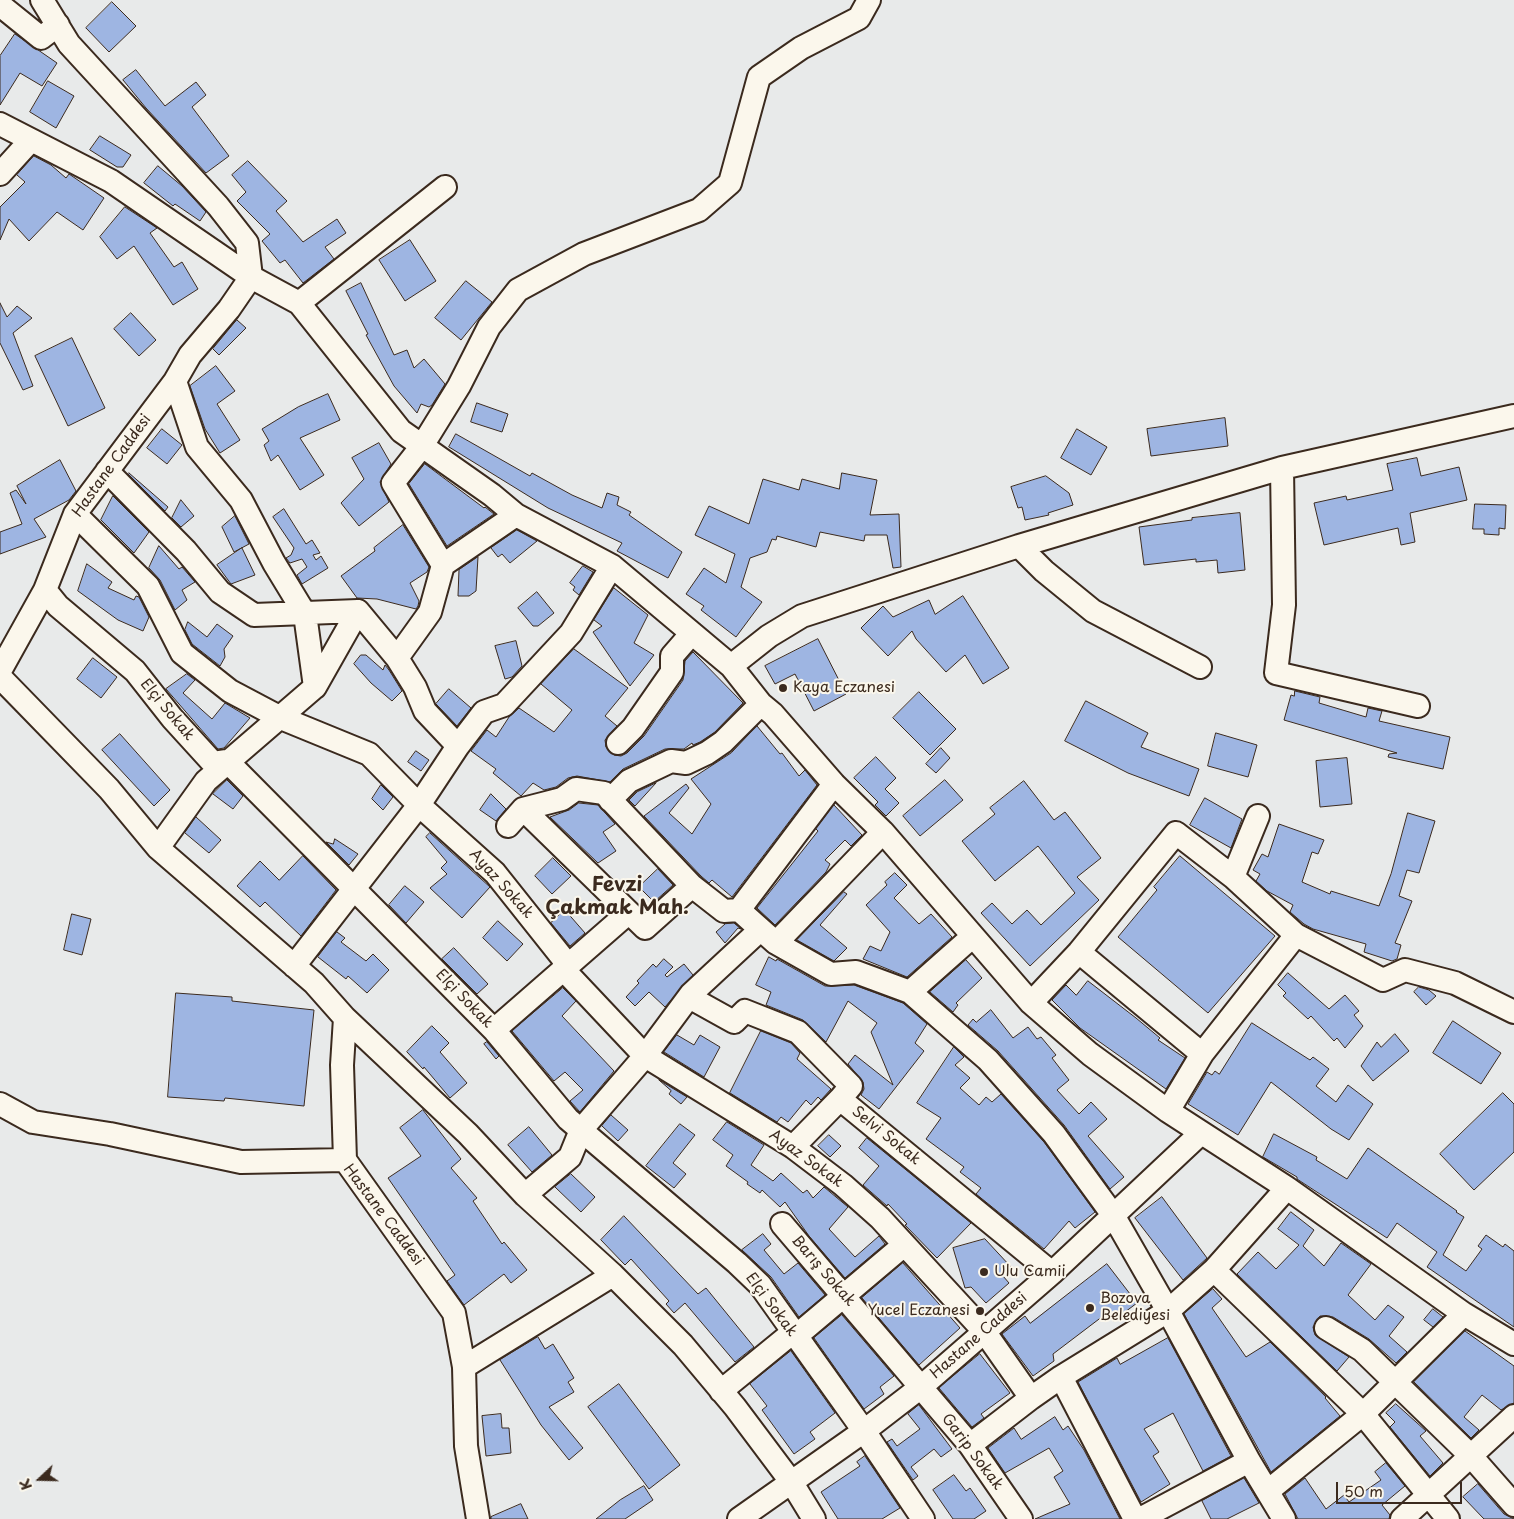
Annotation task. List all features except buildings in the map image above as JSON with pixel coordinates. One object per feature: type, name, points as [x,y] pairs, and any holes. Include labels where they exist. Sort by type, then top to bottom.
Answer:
[{"type":"street","points":[[42,0],[70,44],[218,206],[247,243],[251,276]]},
{"type":"street","points":[[443,565],[393,483],[422,446],[459,386],[489,327],[518,290],[584,254],[700,210],[730,183],[759,77],[801,48],[859,18],[869,0]]},
{"type":"street","points":[[0,5],[41,38],[58,25]]},
{"type":"street","points":[[0,124],[111,182],[251,276],[299,303],[401,431],[492,495],[516,515],[612,566],[731,666],[761,704],[773,714],[834,784],[883,832],[1030,1003],[1090,1054],[1168,1111],[1287,1188],[1464,1314],[1514,1344]]},
{"type":"street","points":[[0,174],[31,140]]},
{"type":"street","points":[[299,303],[445,187]]},
{"type":"street","name":"Hastane Caddesi","points":[[0,672],[45,590],[75,514],[175,381],[190,355],[229,309],[251,276]]},
{"type":"street","points":[[175,381],[197,447],[241,500],[274,563],[305,614],[315,687]]},
{"type":"street","points":[[731,666],[769,636],[802,616],[1019,546],[1282,468],[1514,416]]},
{"type":"street","points":[[1282,468],[1284,605],[1276,673],[1418,706]]},
{"type":"street","points":[[107,471],[186,551],[220,592],[254,615],[358,611]]},
{"type":"street","name":"Ayaz Sokak","points":[[75,514],[148,586],[182,653],[230,691],[281,718],[369,754],[419,805],[495,873],[566,961],[563,969],[645,1056],[793,1147],[843,1184],[880,1218],[984,1331],[1031,1398]]},
{"type":"street","points":[[397,658],[430,612],[443,565],[516,515]]},
{"type":"street","points":[[1019,546],[1044,571],[1092,611],[1200,667]]},
{"type":"street","points":[[294,966],[419,805],[458,746],[484,712],[504,705],[570,632],[612,566]]},
{"type":"street","name":"Elçi Sokak","points":[[45,590],[58,606],[135,671],[172,718],[213,763],[227,762],[494,1030],[568,1119],[737,1263],[760,1285],[864,1431],[923,1519]]},
{"type":"street","points":[[358,611],[397,658],[415,687],[425,711],[458,746]]},
{"type":"street","points":[[158,848],[206,781],[315,687],[358,611]]},
{"type":"street","points":[[618,743],[633,728],[672,672],[672,656],[692,633]]},
{"type":"street","points":[[0,677],[109,789],[158,848],[314,983],[345,1018],[468,1134],[526,1195],[614,1276],[683,1345],[721,1390],[792,1483],[814,1519]]},
{"type":"street","points":[[610,800],[629,781],[671,761],[686,763],[707,753],[723,742],[761,704]]},
{"type":"street","points":[[738,910],[834,784]]},
{"type":"street","points":[[508,826],[522,809],[562,799],[576,789],[604,793],[692,886],[724,911],[738,910],[768,937],[831,974],[856,972],[910,992],[988,1060],[1054,1134],[1113,1215],[1168,1310],[1249,1461],[1284,1519]]},
{"type":"street","points":[[522,809],[627,914],[645,928],[692,886]]},
{"type":"street","points":[[1233,877],[1258,816]]},
{"type":"street","points":[[526,1195],[570,1157],[581,1130],[645,1056],[689,997],[768,937],[883,832]]},
{"type":"street","points":[[1030,1003],[1079,952],[1176,833],[1233,877],[1296,935],[1383,980],[1405,970],[1455,983],[1514,1012]]},
{"type":"street","points":[[494,1030],[627,914]]},
{"type":"street","points":[[1168,1111],[1202,1054],[1296,935]]},
{"type":"street","points":[[910,992],[972,937]]},
{"type":"street","points":[[1079,952],[1202,1054]]},
{"type":"street","name":"Selvi Sokak","points":[[689,997],[734,1022],[744,1011],[798,1032],[850,1086],[840,1099],[1052,1273]]},
{"type":"street","points":[[345,1018],[342,1065],[345,1160]]},
{"type":"street","points":[[793,1147],[840,1099]]},
{"type":"street","name":"Hastane Caddesi","points":[[0,1104],[33,1122],[110,1134],[241,1162],[345,1160],[454,1313],[464,1367],[466,1446],[478,1519]]},
{"type":"street","name":"Hastane Caddesi","points":[[740,1519],[864,1431],[921,1387],[1052,1273],[1201,1133]]},
{"type":"street","points":[[970,1445],[1061,1377],[1168,1310],[1214,1270],[1287,1188]]},
{"type":"street","name":"Barış Sokak","points":[[782,1224],[921,1387]]},
{"type":"street","points":[[721,1390],[845,1297],[904,1245]]},
{"type":"street","points":[[1214,1270],[1362,1414],[1448,1519]]},
{"type":"street","points":[[464,1367],[614,1276]]},
{"type":"street","points":[[1268,1491],[1362,1414],[1464,1314]]},
{"type":"street","points":[[1326,1328],[1362,1350],[1396,1382],[1471,1456],[1514,1505]]},
{"type":"street","points":[[1061,1377],[1135,1519]]},
{"type":"street","name":"Garip Sokak","points":[[921,1387],[970,1445],[1021,1519]]},
{"type":"street","points":[[1402,1519],[1514,1416]]},
{"type":"street","points":[[1140,1519],[1249,1461]]},
{"type":"place","name":"Kaya Eczanesi","points":[[783,688]]},
{"type":"place","name":"Ulu Camii","points":[[984,1272]]},
{"type":"place","name":"Bozova Belediyesi","points":[[1090,1308]]},
{"type":"place","name":"Yucel Eczanesi","points":[[980,1311]]},
{"type":"district","name":"Fevzi Çakmak Mah.","points":[[617,896]]}]
